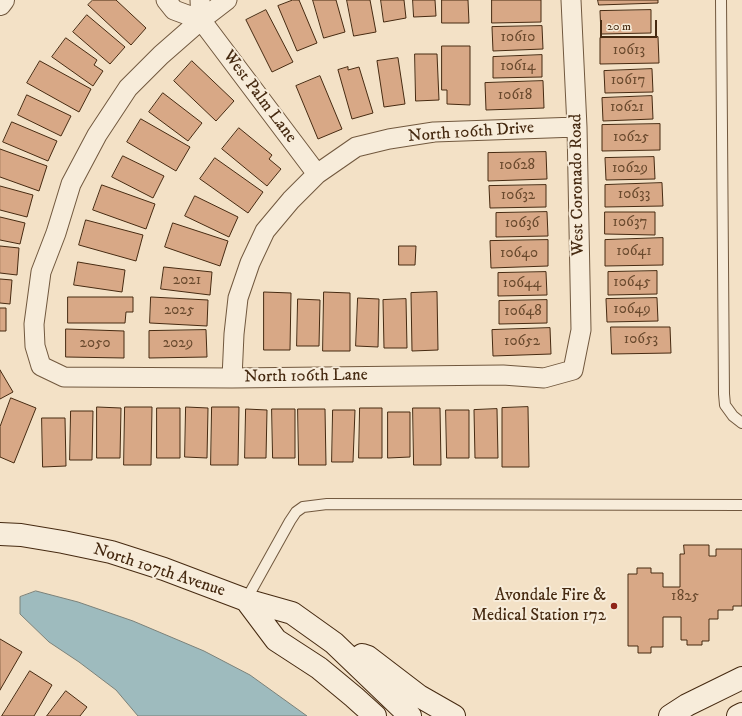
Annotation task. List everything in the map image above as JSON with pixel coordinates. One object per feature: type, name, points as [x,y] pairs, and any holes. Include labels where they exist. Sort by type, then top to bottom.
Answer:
[{"type":"main road","points":[[0,4],[3,0]]},
{"type":"main road","name":"North 107th Avenue","points":[[0,534],[21,535],[111,552],[164,568],[246,600],[292,613],[334,643],[410,716]]},
{"type":"main road","name":"North 107th Avenue","points":[[246,600],[276,640],[319,668],[375,716]]},
{"type":"main road","points":[[334,643],[368,658],[419,696],[454,716]]},
{"type":"main road","points":[[657,716],[678,710],[742,678]]},
{"type":"main road","points":[[738,716],[742,714]]},
{"type":"street","points":[[166,0],[174,10],[201,20]]},
{"type":"street","points":[[200,0],[201,20]]},
{"type":"street","points":[[201,20],[227,0]]},
{"type":"street","name":"West Coronado Road","points":[[571,0],[577,127],[581,330],[574,370]]},
{"type":"street","name":"West Palm Lane","points":[[201,20],[317,174]]},
{"type":"street","name":"North 106th Lane","points":[[201,20],[161,55],[128,88],[97,135],[71,184],[56,234],[41,272],[34,324],[35,346],[40,366],[64,377],[232,378],[503,375],[544,378],[574,370]]},
{"type":"street","name":"North 106th Drive","points":[[232,378],[234,334],[238,298],[250,263],[265,231],[290,200],[317,174],[356,147],[389,139],[434,132],[577,127]]},
{"type":"lane","points":[[721,0],[724,394],[726,404],[733,416],[742,423]]},
{"type":"lane","points":[[246,600],[290,521],[296,512],[303,507],[327,504],[742,505]]},
{"type":"water","points":[[36,591],[78,602],[133,621],[204,651],[250,675],[307,716],[138,716],[116,690],[79,662],[49,642],[20,614],[20,597]]},
{"type":"building","points":[[93,0],[116,0],[146,28],[131,45],[88,5]]},
{"type":"building","points":[[293,0],[299,0],[317,43],[297,51],[278,6]]},
{"type":"building","points":[[313,0],[336,0],[345,32],[324,38]]},
{"type":"building","points":[[347,0],[370,0],[376,32],[354,36]]},
{"type":"building","points":[[381,0],[404,0],[406,18],[384,22]]},
{"type":"building","points":[[413,0],[435,0],[436,16],[414,17]]},
{"type":"building","points":[[442,0],[468,0],[469,23],[442,23]]},
{"type":"building","points":[[492,0],[541,0],[541,22],[492,23]]},
{"type":"building","points":[[598,0],[658,0],[658,3],[599,5]]},
{"type":"building","points":[[266,10],[293,62],[272,72],[246,20]]},
{"type":"building","points":[[651,10],[651,33],[601,34],[600,11]]},
{"type":"building","points":[[87,15],[125,47],[110,64],[73,32]]},
{"type":"building","points":[[542,26],[543,49],[493,51],[492,27]]},
{"type":"building","points":[[658,37],[659,63],[600,64],[600,38]]},
{"type":"building","points":[[66,38],[97,60],[94,65],[103,71],[93,86],[52,57]]},
{"type":"building","points":[[442,46],[470,46],[470,105],[447,104],[447,90],[442,90]]},
{"type":"building","points":[[415,54],[437,54],[439,100],[416,101]]},
{"type":"building","points":[[542,55],[542,77],[493,78],[493,57]]},
{"type":"building","points":[[398,58],[405,104],[384,107],[377,61]]},
{"type":"building","points":[[40,61],[91,89],[79,112],[27,83]]},
{"type":"building","points":[[192,61],[234,101],[216,121],[174,81]]},
{"type":"building","points":[[348,67],[348,70],[359,67],[373,113],[352,119],[338,70]]},
{"type":"building","points":[[652,69],[653,92],[605,93],[604,71]]},
{"type":"building","points":[[320,76],[342,129],[318,139],[296,86]]},
{"type":"building","points":[[543,81],[544,108],[486,110],[485,83]]},
{"type":"building","points":[[163,93],[202,123],[188,141],[149,112]]},
{"type":"building","points":[[27,95],[71,116],[61,136],[18,115]]},
{"type":"building","points":[[652,96],[653,119],[603,121],[602,98]]},
{"type":"building","points":[[141,119],[190,147],[176,171],[127,142]]},
{"type":"building","points":[[12,122],[57,141],[48,161],[3,142]]},
{"type":"building","points":[[660,124],[660,150],[602,151],[602,125]]},
{"type":"building","points":[[239,128],[272,155],[269,159],[281,169],[267,186],[222,149]]},
{"type":"building","points":[[0,149],[47,166],[39,191],[0,177]]},
{"type":"building","points":[[546,152],[547,179],[488,181],[488,153]]},
{"type":"building","points":[[123,156],[164,176],[153,198],[112,177]]},
{"type":"building","points":[[654,157],[655,179],[606,180],[605,158]]},
{"type":"building","points":[[215,158],[263,192],[248,213],[200,179]]},
{"type":"building","points":[[662,183],[663,206],[605,207],[605,185]]},
{"type":"building","points":[[102,185],[155,204],[146,229],[93,210]]},
{"type":"building","points":[[546,185],[546,207],[490,208],[489,186]]},
{"type":"building","points":[[0,186],[33,195],[27,217],[0,210]]},
{"type":"building","points":[[195,196],[238,217],[229,237],[185,216]]},
{"type":"building","points":[[547,212],[548,236],[496,237],[496,213]]},
{"type":"building","points":[[605,212],[655,212],[655,235],[605,234]]},
{"type":"building","points":[[0,217],[25,223],[20,244],[0,240]]},
{"type":"building","points":[[86,220],[143,235],[136,261],[79,245]]},
{"type":"building","points":[[173,223],[228,241],[220,266],[165,247]]},
{"type":"building","points":[[663,238],[663,265],[605,266],[605,240]]},
{"type":"building","points":[[548,240],[548,266],[491,268],[490,241]]},
{"type":"building","points":[[0,246],[19,248],[17,275],[0,273]]},
{"type":"building","points":[[399,246],[416,246],[415,265],[399,265]]},
{"type":"building","points":[[78,262],[125,270],[122,292],[74,285]]},
{"type":"building","points":[[164,267],[212,272],[210,295],[161,289]]},
{"type":"building","points":[[657,271],[657,294],[608,295],[608,272]]},
{"type":"building","points":[[546,272],[547,295],[498,296],[498,273]]},
{"type":"building","points":[[0,279],[12,280],[10,304],[0,303]]},
{"type":"building","points":[[264,292],[291,293],[290,350],[264,350]]},
{"type":"building","points":[[324,292],[350,293],[350,351],[323,351]]},
{"type":"building","points":[[437,292],[438,350],[412,351],[411,293]]},
{"type":"building","points":[[68,297],[133,297],[133,312],[126,312],[125,323],[68,323]]},
{"type":"building","points":[[151,297],[208,300],[207,326],[150,323]]},
{"type":"building","points":[[358,298],[379,299],[378,347],[356,346]]},
{"type":"building","points":[[657,298],[658,321],[607,322],[606,299]]},
{"type":"building","points":[[298,299],[320,300],[319,346],[297,346]]},
{"type":"building","points":[[406,299],[407,348],[384,348],[383,300]]},
{"type":"building","points":[[547,300],[547,323],[499,324],[499,301]]},
{"type":"building","points":[[0,308],[6,308],[6,331],[0,331]]},
{"type":"building","points":[[611,327],[670,327],[671,353],[612,354]]},
{"type":"building","points":[[550,328],[551,354],[493,356],[492,330]]},
{"type":"building","points":[[66,329],[124,331],[124,358],[66,357]]},
{"type":"building","points":[[206,330],[207,357],[149,358],[149,331]]},
{"type":"building","points":[[0,370],[13,392],[0,399]]},
{"type":"building","points":[[11,398],[36,408],[14,463],[0,457],[0,427]]},
{"type":"building","points":[[97,407],[121,408],[120,458],[97,458]]},
{"type":"building","points":[[125,407],[152,407],[151,465],[124,465]]},
{"type":"building","points":[[186,407],[208,408],[207,458],[185,457]]},
{"type":"building","points":[[212,407],[239,407],[238,465],[211,465]]},
{"type":"building","points":[[528,407],[529,467],[502,467],[502,408]]},
{"type":"building","points":[[157,408],[180,408],[180,458],[157,458]]},
{"type":"building","points":[[360,408],[382,408],[382,458],[359,458]]},
{"type":"building","points":[[413,408],[440,408],[441,465],[414,465]]},
{"type":"building","points":[[246,409],[267,410],[266,458],[245,458]]},
{"type":"building","points":[[272,409],[295,409],[295,458],[273,458]]},
{"type":"building","points":[[298,409],[325,409],[326,465],[299,465]]},
{"type":"building","points":[[497,409],[498,458],[475,458],[474,410]]},
{"type":"building","points":[[333,410],[355,410],[353,462],[332,462]]},
{"type":"building","points":[[446,410],[469,410],[469,458],[447,458]]},
{"type":"building","points":[[71,411],[93,411],[92,460],[70,460]]},
{"type":"building","points":[[388,412],[410,412],[410,457],[388,458]]},
{"type":"building","points":[[42,418],[65,418],[66,466],[43,467]]},
{"type":"building","name":"Avondale Fire & Medical Station 172","points":[[684,545],[709,545],[709,556],[716,556],[716,549],[742,549],[742,606],[733,606],[733,610],[718,610],[718,619],[709,619],[709,641],[702,641],[702,645],[687,645],[687,640],[681,640],[681,617],[663,617],[663,647],[651,647],[651,653],[638,653],[638,646],[628,646],[628,574],[637,574],[637,568],[651,568],[651,573],[663,573],[663,587],[680,587],[680,554],[684,554]]},
{"type":"building","points":[[0,639],[22,652],[0,690]]},
{"type":"building","points":[[30,671],[52,685],[34,716],[2,716]]},
{"type":"building","points":[[66,691],[87,707],[80,716],[47,716]]},
{"type":"place","name":"Avondale Fire & Medical Station 172","points":[[614,606]]}]
